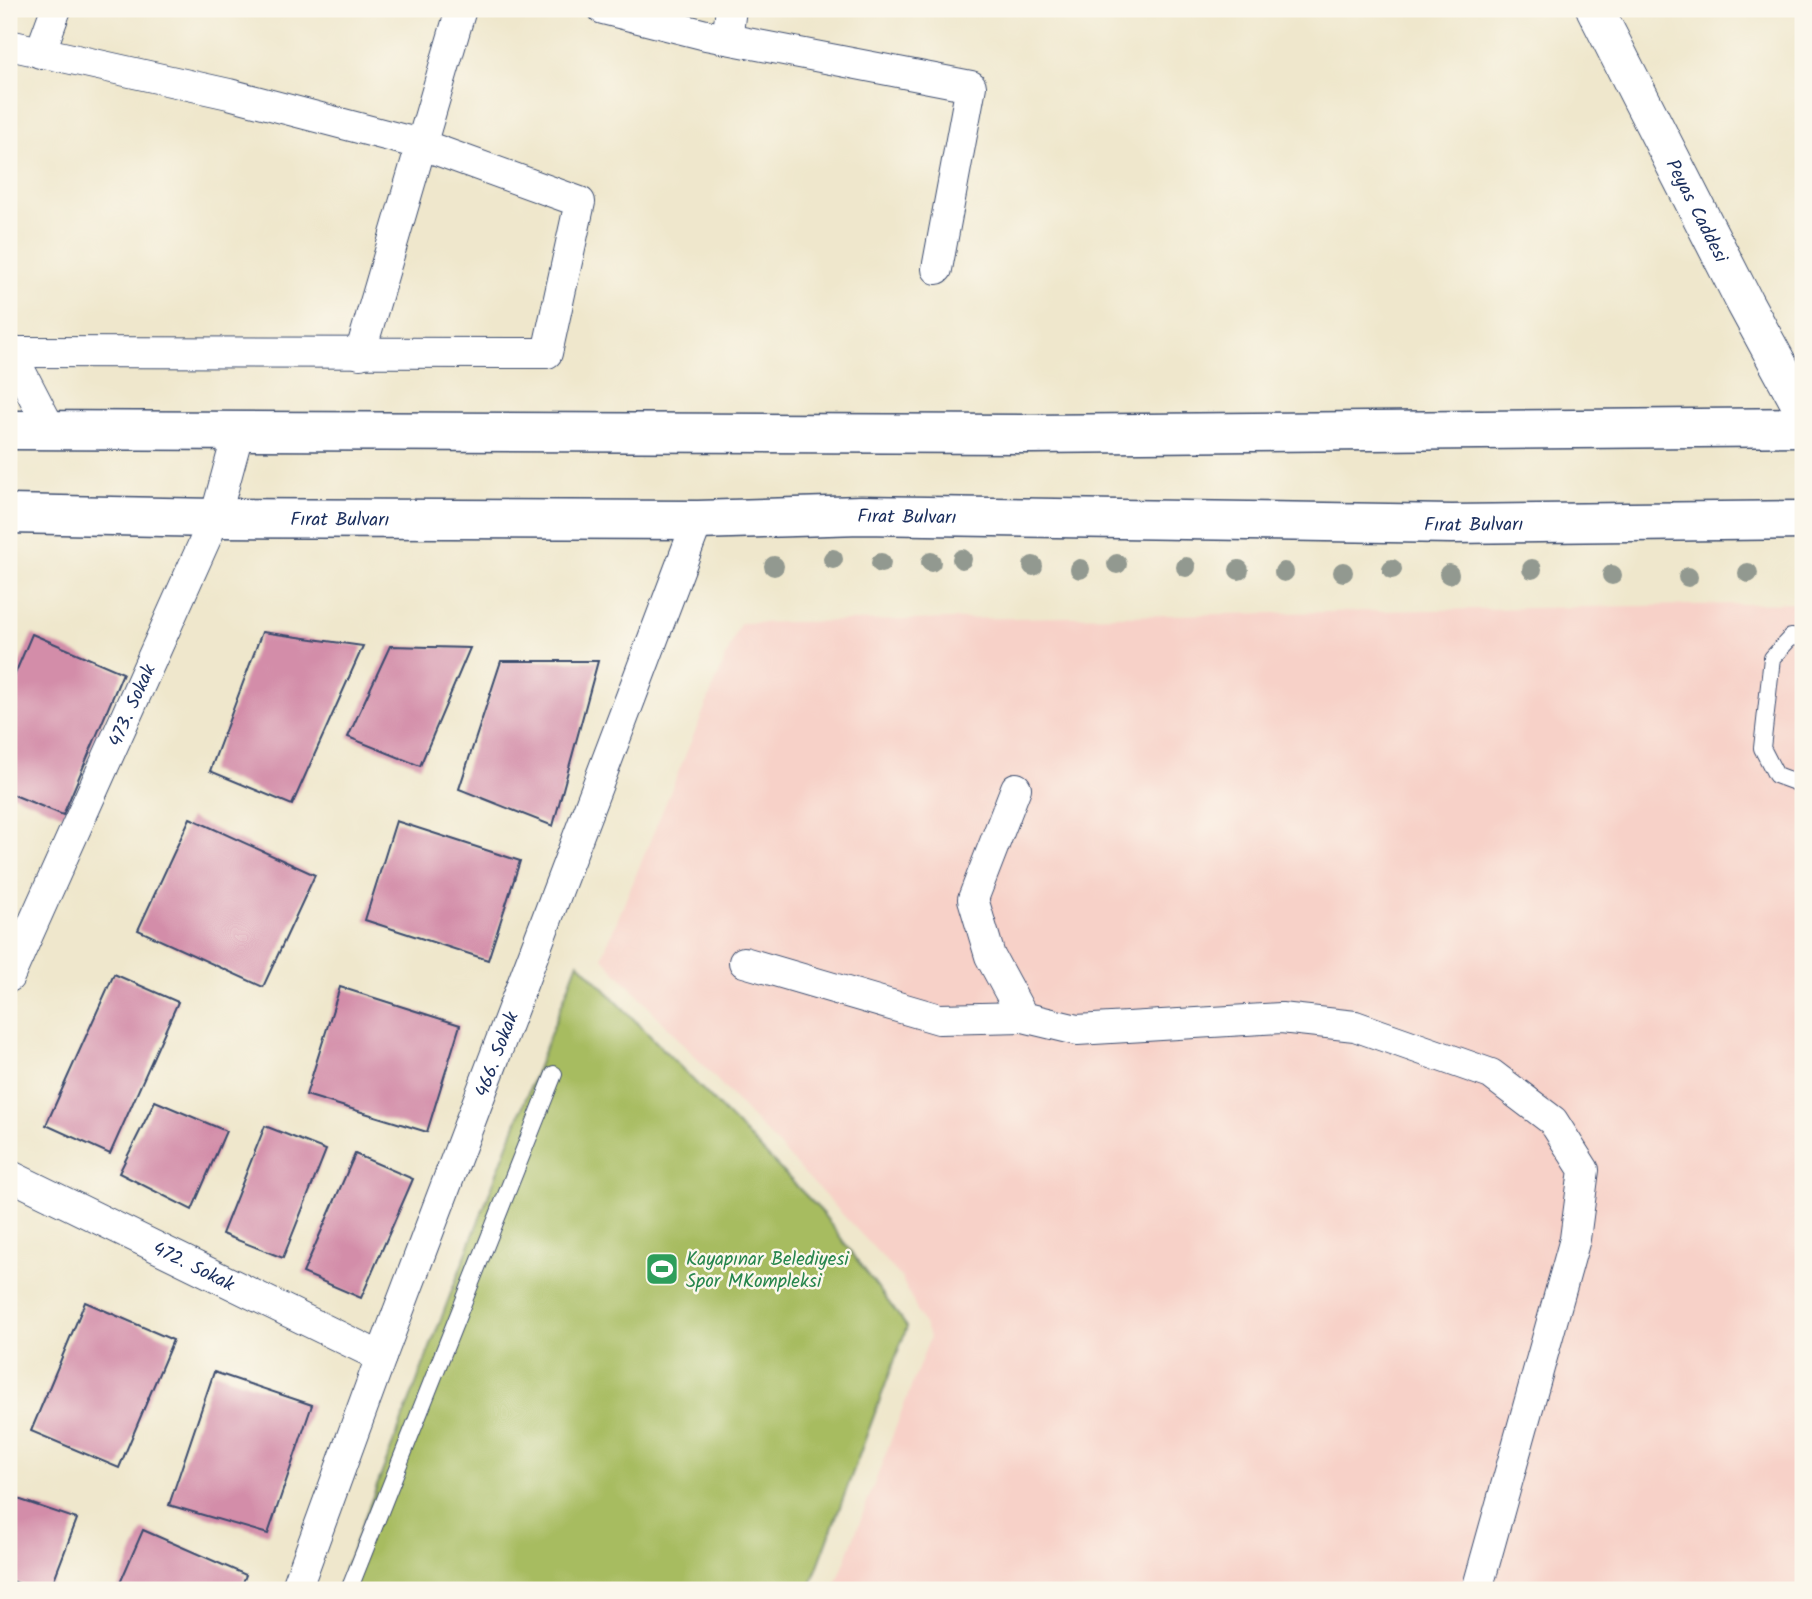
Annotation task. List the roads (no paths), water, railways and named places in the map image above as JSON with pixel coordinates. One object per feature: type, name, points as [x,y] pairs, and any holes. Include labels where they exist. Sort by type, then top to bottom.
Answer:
[{"type":"main road","points":[[9,430],[1031,434],[1803,427]]},
{"type":"main road","name":"Fırat Bulvarı","points":[[9,514],[215,518],[698,520],[861,515],[1452,524],[1803,520]]},
{"type":"street","points":[[40,52],[56,9]]},
{"type":"street","points":[[360,354],[461,9]]},
{"type":"street","points":[[603,9],[727,39],[971,86],[937,269]]},
{"type":"street","points":[[727,39],[731,9]]},
{"type":"street","name":"Peyas Caddesi","points":[[1595,9],[1745,303],[1803,410]]},
{"type":"street","points":[[9,45],[229,94],[420,144],[580,202],[547,353],[10,350],[51,430]]},
{"type":"street","name":"473. Sokak","points":[[9,977],[215,518],[239,430]]},
{"type":"street","name":"466. Sokak","points":[[296,1590],[381,1357],[698,520]]},
{"type":"street","points":[[1016,788],[973,899],[990,956],[1023,1017]]},
{"type":"street","points":[[744,962],[939,1019],[1023,1017],[1077,1030],[1281,1018],[1355,1026],[1490,1073],[1553,1121],[1584,1170],[1574,1239],[1477,1590]]},
{"type":"street","name":"472. Sokak","points":[[9,1175],[381,1357]]},
{"type":"lane","points":[[1803,638],[1791,637],[1772,658],[1762,748],[1776,775],[1803,785]]},
{"type":"lane","points":[[349,1590],[554,1074]]},
{"type":"place","name":"Kayapınar Belediyesi Spor MKompleksi","points":[[662,1269]]}]
